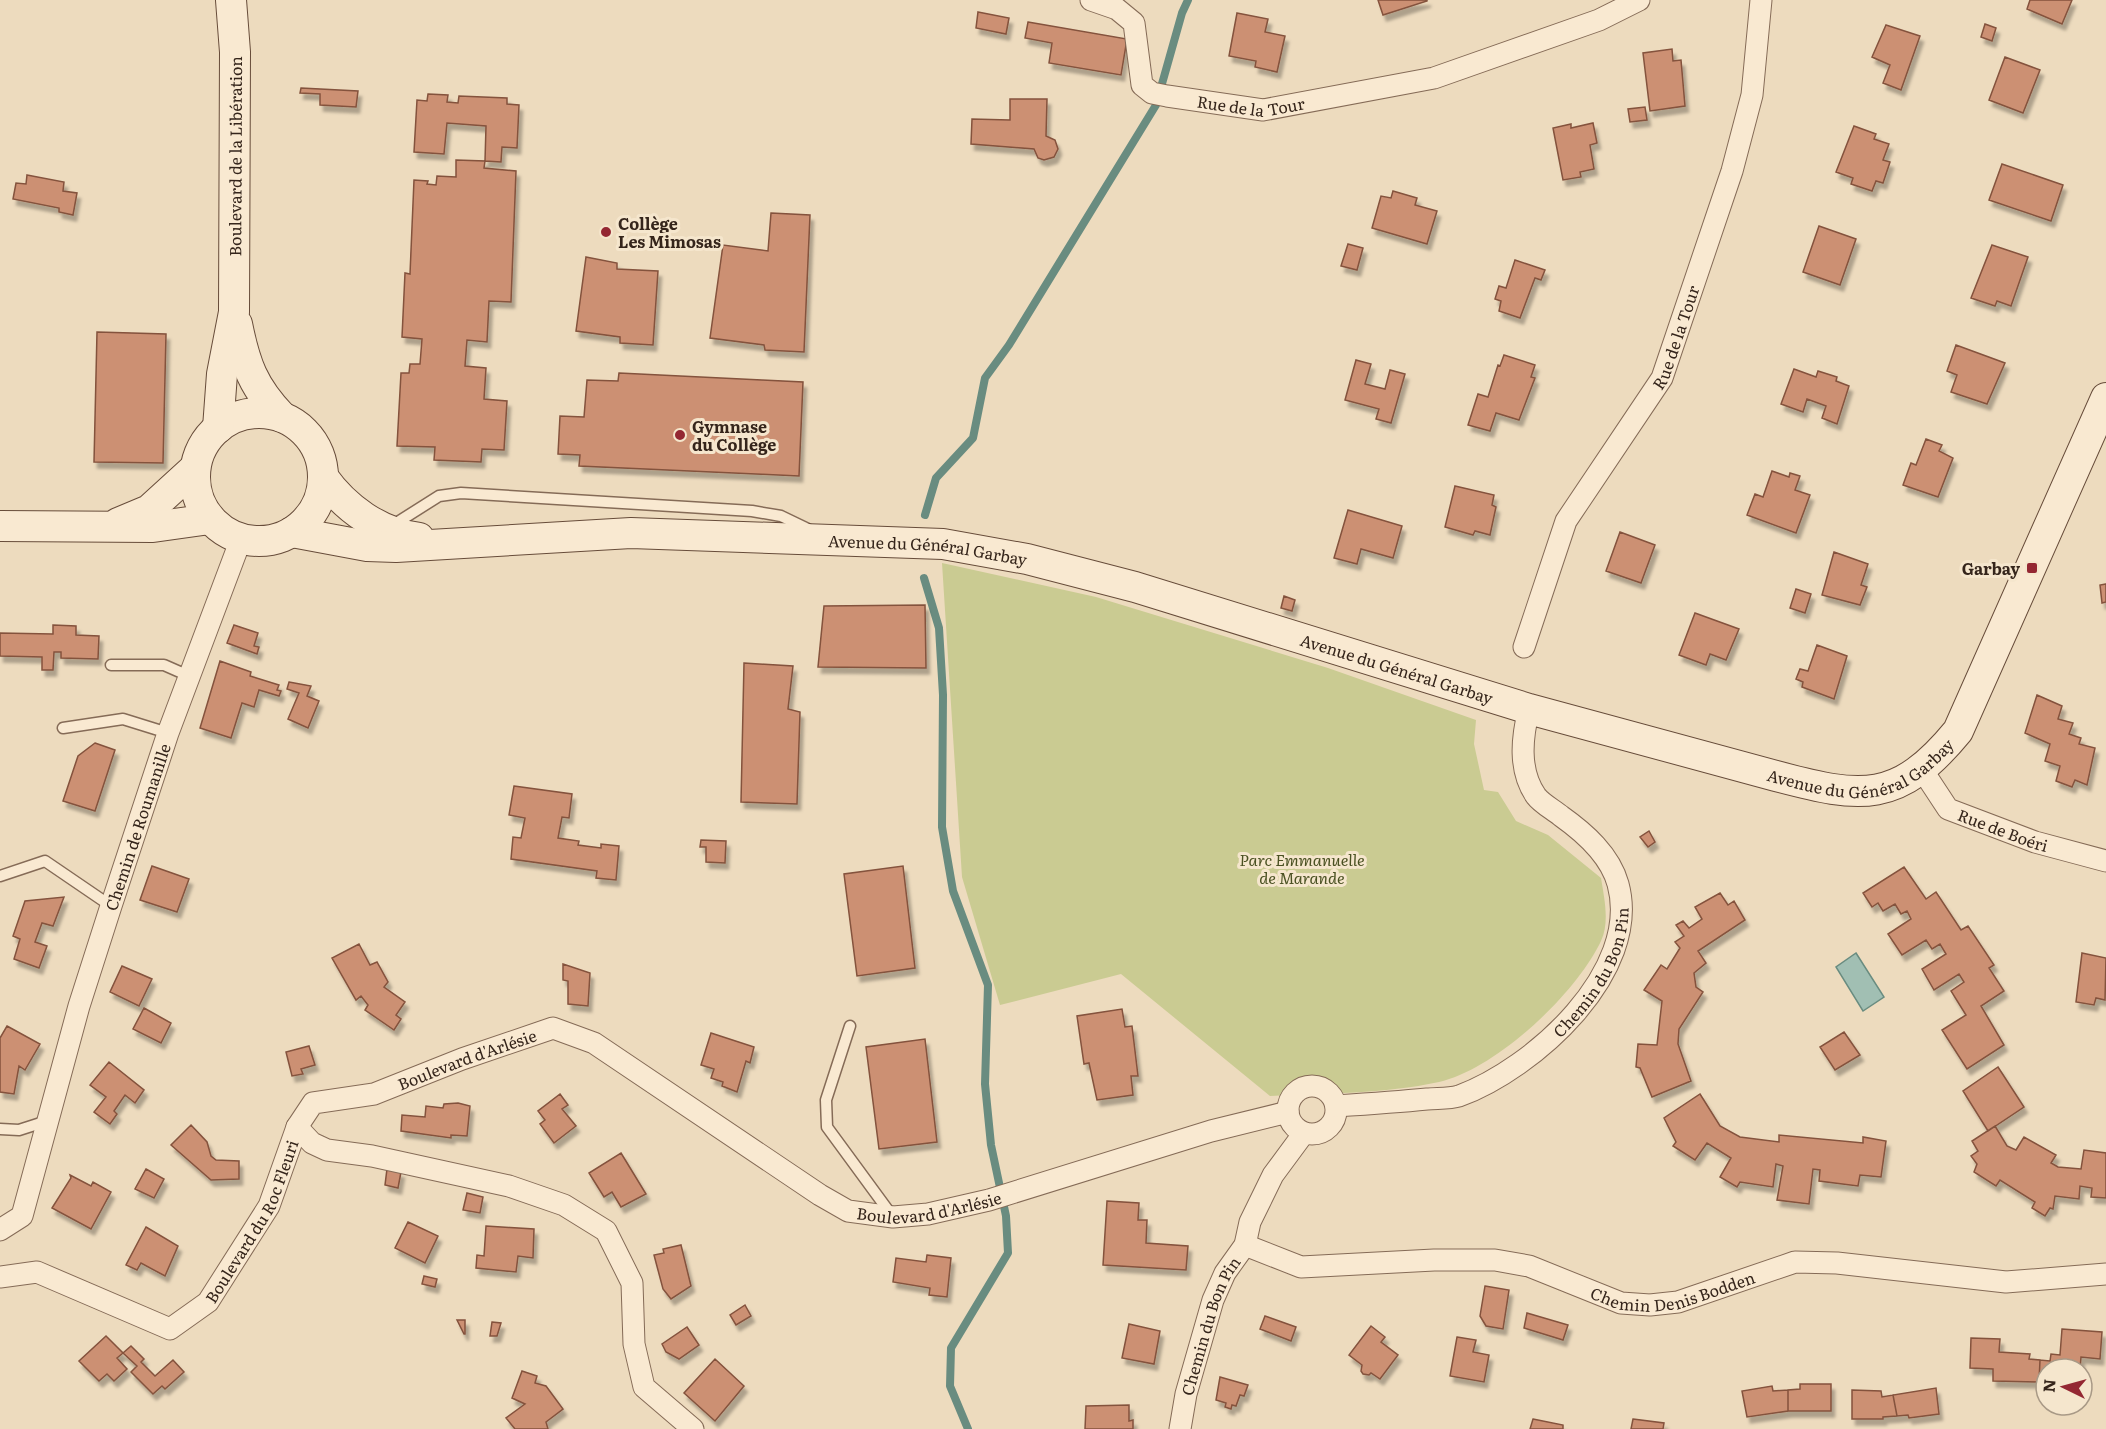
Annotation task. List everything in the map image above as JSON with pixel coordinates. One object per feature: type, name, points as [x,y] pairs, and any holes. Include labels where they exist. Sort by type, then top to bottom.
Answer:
[{"type":"main road","name":"Boulevard de la Libération","points":[[231,0],[235,52],[234,312]]},
{"type":"main road","points":[[195,468],[200,503],[210,519],[219,527],[241,539],[267,541],[292,532],[308,518],[320,499],[323,477],[320,458],[312,441],[298,426],[282,417],[258,390],[249,373],[234,312]]},
{"type":"main road","points":[[218,428],[222,374],[234,312]]},
{"type":"main road","name":"Avenue du Général Garbay","points":[[292,532],[367,546],[396,547],[448,542],[632,533],[943,544],[1027,559],[1207,608],[1529,709],[1813,786],[1850,791],[1879,790],[1897,785],[1922,768],[1940,753],[1958,731],[2106,398]]},
{"type":"main road","points":[[104,528],[149,510],[195,468],[207,440],[218,428],[237,417],[259,413],[282,417]]},
{"type":"main road","name":"Avenue du Général Garbay","points":[[323,477],[346,505],[388,530],[412,537],[448,542]]},
{"type":"main road","points":[[0,526],[153,527],[210,519]]},
{"type":"street","name":"Rue de la Tour","points":[[1091,0],[1117,9],[1134,23],[1143,85],[1160,94],[1263,110],[1434,78],[1599,20],[1639,0]]},
{"type":"street","name":"Rue de la Tour","points":[[1524,647],[1566,521],[1662,378],[1732,171],[1752,94],[1761,0]]},
{"type":"street","name":"Chemin de Roumanille","points":[[0,1230],[22,1216],[79,1006],[111,906],[168,733],[241,539]]},
{"type":"street","name":"Chemin du Bon Pin","points":[[1336,1106],[1457,1096],[1509,1072],[1561,1026],[1603,978],[1623,920],[1618,884],[1604,855],[1578,828],[1537,798],[1529,784],[1524,763],[1523,735],[1529,709]]},
{"type":"street","name":"Rue de Boéri","points":[[1922,768],[1948,809],[2035,842],[2106,861]]},
{"type":"street","name":"Boulevard d'Arlésie","points":[[297,1127],[313,1102],[374,1094],[462,1059],[553,1028],[594,1043],[820,1195],[849,1211],[893,1217],[928,1214],[998,1197],[1211,1131],[1288,1112]]},
{"type":"street","points":[[1306,1086],[1322,1087],[1334,1098],[1336,1106],[1335,1120],[1318,1134],[1304,1133],[1293,1125],[1288,1112],[1293,1096],[1306,1086]]},
{"type":"street","points":[[297,1127],[312,1143],[327,1149],[372,1156],[509,1186],[564,1206],[606,1232],[632,1282],[634,1344],[644,1388],[693,1429]]},
{"type":"street","name":"Boulevard du Roc Fleuri","points":[[0,1277],[37,1272],[170,1329],[208,1302],[269,1206],[297,1127]]},
{"type":"street","name":"Chemin du Bon Pin","points":[[1180,1429],[1186,1394],[1213,1300],[1225,1274],[1245,1245],[1250,1222],[1273,1175],[1304,1133]]},
{"type":"street","name":"Chemin Denis Bodden","points":[[1245,1245],[1301,1267],[1434,1260],[1495,1260],[1529,1266],[1621,1303],[1650,1305],[1678,1302],[1795,1262],[1837,1263],[2006,1282],[2106,1274]]},
{"type":"lane","points":[[388,530],[439,496],[461,493],[752,511],[781,516],[826,539]]},
{"type":"lane","points":[[111,665],[164,665],[189,676]]},
{"type":"lane","points":[[63,728],[123,719],[168,733]]},
{"type":"lane","points":[[0,876],[45,861],[111,906]]},
{"type":"lane","points":[[850,1026],[826,1100],[827,1127],[893,1217]]},
{"type":"lane","points":[[0,1129],[19,1130],[48,1121]]},
{"type":"green space","name":"Parc Emmanuelle de Marande","points":[[942,563],[1096,597],[1328,668],[1476,720],[1474,744],[1484,790],[1498,792],[1516,821],[1548,835],[1601,878],[1606,910],[1604,934],[1589,962],[1554,1005],[1509,1046],[1485,1062],[1439,1082],[1376,1091],[1270,1096],[1121,974],[1000,1005],[962,877]]},
{"type":"shaded area","points":[[1856,953],[1884,997],[1863,1011],[1836,967]]},
{"type":"building","points":[[1378,0],[1427,0],[1427,1],[1383,15]]},
{"type":"building","points":[[2030,0],[2072,0],[2062,24],[2027,9]]},
{"type":"building","points":[[978,12],[1009,18],[1006,34],[976,28]]},
{"type":"building","points":[[1237,13],[1268,19],[1265,32],[1285,36],[1277,72],[1255,67],[1256,61],[1229,56]]},
{"type":"building","points":[[1028,22],[1127,39],[1121,75],[1049,63],[1052,43],[1025,38]]},
{"type":"building","points":[[1985,24],[1996,28],[1992,41],[1981,37]]},
{"type":"building","points":[[1886,25],[1920,36],[1901,90],[1883,83],[1890,65],[1872,57]]},
{"type":"building","points":[[1672,49],[1673,61],[1681,60],[1685,106],[1650,111],[1643,53]]},
{"type":"building","points":[[2005,57],[2040,70],[2023,113],[1989,100]]},
{"type":"building","points":[[301,88],[358,91],[356,107],[320,105],[320,94],[300,93]]},
{"type":"building","points":[[428,94],[448,95],[447,102],[458,103],[459,96],[507,98],[507,104],[519,105],[517,148],[502,147],[501,162],[485,161],[486,126],[447,123],[444,154],[414,152],[417,100],[427,101]]},
{"type":"building","points":[[1010,99],[1047,99],[1046,136],[1055,140],[1058,149],[1054,157],[1044,160],[1038,158],[1034,149],[971,144],[972,119],[1010,120]]},
{"type":"building","points":[[1645,107],[1647,120],[1630,122],[1628,109]]},
{"type":"building","points":[[1593,123],[1597,143],[1590,145],[1594,169],[1580,172],[1581,177],[1563,180],[1553,128],[1571,124],[1571,128]]},
{"type":"building","points":[[1854,126],[1876,134],[1874,139],[1889,144],[1883,160],[1890,162],[1883,183],[1876,181],[1872,191],[1851,184],[1853,178],[1836,172]]},
{"type":"building","points":[[456,160],[485,161],[484,168],[516,171],[511,302],[489,301],[487,342],[467,340],[465,366],[486,368],[484,399],[507,401],[504,450],[482,449],[481,462],[434,460],[435,447],[397,446],[401,373],[409,373],[410,364],[420,364],[422,339],[402,337],[405,273],[410,274],[414,180],[428,181],[427,184],[436,185],[437,176],[456,177]]},
{"type":"building","points":[[2002,164],[2063,185],[2051,221],[1989,200]]},
{"type":"building","points":[[27,175],[64,182],[63,191],[77,193],[73,215],[59,212],[59,208],[13,199],[16,183],[26,184]]},
{"type":"building","points":[[1393,191],[1417,198],[1415,205],[1437,211],[1427,244],[1372,228],[1381,196],[1391,198]]},
{"type":"building","points":[[771,213],[810,215],[804,352],[765,350],[764,345],[710,338],[723,245],[768,251]]},
{"type":"building","points":[[1819,226],[1856,239],[1840,285],[1803,272]]},
{"type":"building","points":[[1348,244],[1363,248],[1357,270],[1341,266]]},
{"type":"building","points":[[1992,245],[2028,257],[2011,306],[1997,301],[1995,306],[1971,298]]},
{"type":"building","points":[[586,257],[617,263],[617,269],[658,271],[653,345],[620,343],[620,337],[576,331]]},
{"type":"building","points":[[1515,260],[1545,270],[1541,280],[1535,278],[1520,318],[1499,311],[1501,301],[1495,299],[1499,286],[1506,288]]},
{"type":"building","points":[[97,332],[166,334],[163,463],[94,462]]},
{"type":"building","points":[[1956,345],[2005,363],[1987,404],[1951,392],[1957,375],[1947,371]]},
{"type":"building","points":[[1504,355],[1535,365],[1531,377],[1535,378],[1519,420],[1496,413],[1490,431],[1468,425],[1478,394],[1488,397],[1498,365],[1500,366]]},
{"type":"building","points":[[1356,360],[1371,364],[1365,384],[1385,389],[1390,370],[1405,374],[1391,423],[1376,419],[1379,409],[1345,400]]},
{"type":"building","points":[[1794,369],[1816,377],[1818,371],[1837,377],[1836,381],[1849,386],[1837,424],[1822,418],[1826,406],[1807,399],[1803,412],[1781,404]]},
{"type":"building","name":"Gymnase du Collège","points":[[619,373],[803,382],[799,476],[579,466],[580,455],[558,454],[560,416],[584,417],[587,380],[618,381]]},
{"type":"building","points":[[1926,439],[1942,445],[1939,451],[1953,458],[1938,497],[1903,485],[1911,463],[1916,465]]},
{"type":"building","points":[[1772,471],[1789,477],[1790,473],[1800,476],[1795,490],[1810,495],[1796,533],[1747,515],[1755,494],[1763,497]]},
{"type":"building","points":[[1455,486],[1494,495],[1492,505],[1496,507],[1490,535],[1475,531],[1473,535],[1445,527]]},
{"type":"building","points":[[1348,510],[1402,526],[1393,558],[1361,549],[1357,564],[1334,558]]},
{"type":"building","points":[[1620,532],[1655,545],[1641,583],[1606,571]]},
{"type":"building","points":[[1834,552],[1868,564],[1861,585],[1867,587],[1860,605],[1822,595]]},
{"type":"building","points":[[2106,584],[2106,602],[2102,603],[2100,585]]},
{"type":"building","points":[[1796,589],[1811,594],[1805,613],[1790,608]]},
{"type":"building","points":[[1284,596],[1295,600],[1292,611],[1281,608]]},
{"type":"building","points":[[925,605],[926,668],[818,667],[824,606]]},
{"type":"building","points":[[1695,613],[1739,629],[1726,660],[1710,654],[1706,665],[1679,655]]},
{"type":"building","points":[[53,625],[76,626],[76,635],[99,636],[98,659],[61,658],[61,652],[54,652],[53,670],[42,670],[42,657],[0,656],[0,633],[53,634]]},
{"type":"building","points":[[234,625],[258,633],[254,646],[259,647],[257,654],[227,643]]},
{"type":"building","points":[[1817,645],[1847,656],[1834,699],[1802,687],[1803,682],[1796,679],[1800,669],[1808,671]]},
{"type":"building","points":[[220,661],[251,672],[250,676],[279,685],[277,690],[281,691],[279,696],[259,690],[254,707],[242,703],[231,738],[200,728]]},
{"type":"building","points":[[744,663],[793,666],[788,709],[800,712],[797,804],[741,802]]},
{"type":"building","points":[[289,682],[311,686],[307,696],[319,701],[308,728],[288,719],[299,693],[287,689]]},
{"type":"building","points":[[2037,695],[2062,706],[2058,719],[2073,723],[2069,734],[2081,738],[2079,744],[2095,748],[2087,785],[2075,780],[2072,787],[2056,781],[2060,766],[2045,761],[2050,744],[2025,733]]},
{"type":"building","points":[[95,743],[115,750],[95,811],[63,801],[78,756]]},
{"type":"building","points":[[514,786],[572,794],[569,818],[562,817],[558,838],[579,841],[578,845],[601,848],[601,844],[619,846],[616,880],[596,878],[597,871],[511,859],[513,837],[521,838],[525,818],[509,815]]},
{"type":"building","points":[[1649,831],[1655,842],[1648,847],[1640,837]]},
{"type":"building","points":[[701,840],[726,841],[725,863],[706,862],[706,847],[700,847]]},
{"type":"building","points":[[152,866],[189,879],[177,912],[140,900]]},
{"type":"building","points":[[903,866],[915,968],[857,976],[844,874]]},
{"type":"building","points":[[1904,867],[1926,899],[1936,892],[1961,930],[1968,926],[1994,965],[1989,968],[2004,991],[1981,1006],[2004,1045],[1967,1069],[1942,1030],[1966,1015],[1951,991],[1964,982],[1959,974],[1934,990],[1922,969],[1946,954],[1940,944],[1932,949],[1926,940],[1902,955],[1888,934],[1911,919],[1907,911],[1901,914],[1895,904],[1883,911],[1878,903],[1872,907],[1863,893]]},
{"type":"building","points":[[1720,893],[1728,905],[1734,901],[1745,920],[1698,951],[1706,963],[1694,973],[1696,987],[1703,992],[1679,1029],[1678,1044],[1691,1081],[1652,1097],[1640,1068],[1636,1067],[1638,1044],[1657,1045],[1662,1001],[1644,990],[1661,965],[1667,969],[1680,948],[1675,942],[1684,936],[1676,925],[1683,921],[1689,928],[1702,919],[1695,907]]},
{"type":"building","points":[[64,897],[53,926],[42,923],[35,942],[47,946],[39,968],[14,959],[20,939],[13,936],[25,901]]},
{"type":"building","points":[[359,944],[370,965],[377,962],[388,982],[384,987],[405,1002],[396,1015],[401,1019],[394,1030],[365,1010],[368,1005],[361,996],[356,1000],[332,958]]},
{"type":"building","points":[[2082,953],[2106,958],[2105,1000],[2096,998],[2094,1005],[2076,1002]]},
{"type":"building","points":[[563,964],[590,973],[588,1006],[568,1004],[568,981],[563,980]]},
{"type":"building","points":[[122,966],[152,979],[139,1006],[110,992]]},
{"type":"building","points":[[144,1008],[171,1023],[161,1043],[133,1029]]},
{"type":"building","points":[[1122,1009],[1125,1027],[1132,1026],[1138,1076],[1131,1076],[1133,1095],[1097,1100],[1089,1063],[1084,1064],[1077,1016]]},
{"type":"building","points":[[7,1026],[40,1044],[25,1070],[19,1066],[14,1094],[0,1092],[0,1038]]},
{"type":"building","points":[[1844,1032],[1860,1055],[1835,1070],[1820,1047]]},
{"type":"building","points":[[711,1033],[754,1047],[750,1063],[746,1061],[737,1092],[722,1086],[723,1082],[711,1078],[714,1069],[701,1065]]},
{"type":"building","points":[[925,1039],[937,1142],[879,1149],[866,1047]]},
{"type":"building","points":[[309,1046],[315,1065],[301,1069],[303,1074],[292,1076],[286,1052]]},
{"type":"building","points":[[109,1062],[144,1090],[135,1103],[125,1095],[114,1111],[117,1114],[110,1124],[94,1112],[106,1097],[90,1085]]},
{"type":"building","points":[[1998,1067],[2024,1107],[1988,1131],[1963,1091]]},
{"type":"building","points":[[560,1094],[568,1105],[562,1109],[576,1126],[554,1143],[540,1124],[545,1120],[538,1111]]},
{"type":"building","points":[[1700,1094],[1720,1126],[1740,1137],[1779,1142],[1779,1135],[1863,1143],[1863,1137],[1886,1141],[1881,1177],[1860,1175],[1858,1186],[1819,1181],[1820,1170],[1813,1169],[1809,1204],[1777,1200],[1783,1166],[1776,1164],[1773,1187],[1740,1182],[1737,1187],[1720,1177],[1731,1158],[1707,1143],[1695,1160],[1673,1146],[1676,1142],[1664,1118]]},
{"type":"building","points":[[458,1103],[470,1106],[467,1136],[451,1135],[451,1138],[401,1131],[402,1115],[425,1117],[426,1106],[443,1108],[444,1104]]},
{"type":"building","points":[[191,1125],[207,1142],[211,1156],[216,1160],[239,1161],[239,1179],[211,1180],[171,1145]]},
{"type":"building","points":[[1995,1126],[2007,1146],[2016,1150],[2024,1137],[2056,1155],[2051,1163],[2058,1167],[2081,1169],[2084,1150],[2106,1153],[2106,1198],[2091,1197],[2092,1188],[2080,1186],[2079,1199],[2055,1196],[2053,1209],[2050,1208],[2045,1216],[2032,1208],[2035,1202],[2000,1180],[1996,1186],[1974,1172],[1977,1164],[1971,1156],[1978,1151],[1972,1141]]},
{"type":"building","points":[[621,1153],[646,1194],[621,1207],[612,1192],[604,1197],[589,1173]]},
{"type":"building","points":[[146,1169],[164,1179],[154,1198],[135,1189]]},
{"type":"building","points":[[387,1169],[401,1172],[398,1188],[385,1185]]},
{"type":"building","points":[[70,1175],[91,1186],[93,1182],[111,1192],[91,1229],[52,1208],[71,1178]]},
{"type":"building","points":[[467,1193],[483,1197],[480,1213],[463,1210]]},
{"type":"building","points":[[1107,1201],[1139,1203],[1138,1220],[1147,1220],[1146,1243],[1188,1246],[1186,1270],[1103,1265]]},
{"type":"building","points":[[408,1222],[438,1236],[425,1263],[395,1248]]},
{"type":"building","points":[[486,1226],[534,1229],[533,1258],[518,1256],[516,1272],[476,1268],[477,1255],[484,1256]]},
{"type":"building","points":[[146,1227],[178,1246],[165,1276],[141,1263],[137,1270],[126,1265]]},
{"type":"building","points":[[681,1245],[691,1286],[671,1299],[663,1289],[654,1255],[664,1253],[663,1249]]},
{"type":"building","points":[[927,1255],[951,1258],[947,1297],[929,1295],[930,1288],[893,1282],[896,1258],[926,1262]]},
{"type":"building","points":[[424,1276],[437,1279],[435,1287],[422,1284]]},
{"type":"building","points":[[1485,1286],[1509,1290],[1503,1329],[1486,1326],[1480,1316]]},
{"type":"building","points":[[745,1305],[751,1316],[736,1325],[730,1315]]},
{"type":"building","points":[[1527,1313],[1568,1325],[1563,1340],[1524,1328]]},
{"type":"building","points":[[1265,1316],[1296,1327],[1291,1341],[1260,1329]]},
{"type":"building","points":[[457,1320],[465,1320],[465,1334],[464,1334]]},
{"type":"building","points":[[492,1322],[501,1323],[497,1336],[490,1336]]},
{"type":"building","points":[[1129,1324],[1160,1331],[1154,1364],[1122,1358]]},
{"type":"building","points":[[1371,1326],[1385,1337],[1381,1342],[1398,1355],[1380,1379],[1371,1373],[1363,1374],[1362,1365],[1349,1355]]},
{"type":"building","points":[[687,1327],[699,1345],[679,1359],[666,1352],[662,1344]]},
{"type":"building","points":[[2062,1329],[2102,1332],[2100,1359],[2051,1357],[2051,1354],[2060,1355]]},
{"type":"building","points":[[106,1336],[123,1353],[117,1358],[127,1369],[114,1381],[107,1374],[99,1381],[79,1361]]},
{"type":"building","points":[[1457,1337],[1476,1340],[1473,1352],[1489,1355],[1484,1382],[1450,1376]]},
{"type":"building","points":[[1971,1338],[2000,1339],[1999,1352],[2030,1354],[2029,1359],[2034,1359],[2034,1382],[1993,1381],[1993,1369],[1970,1368]]},
{"type":"building","points":[[131,1346],[144,1359],[141,1362],[155,1376],[173,1360],[184,1372],[165,1389],[162,1386],[153,1394],[131,1372],[137,1366],[123,1353]]},
{"type":"building","points":[[715,1359],[744,1386],[715,1421],[684,1393]]},
{"type":"building","points":[[522,1371],[537,1376],[535,1383],[546,1386],[563,1409],[546,1422],[548,1429],[515,1429],[506,1418],[525,1404],[512,1398]]},
{"type":"building","points":[[1220,1377],[1248,1385],[1244,1396],[1240,1395],[1236,1406],[1232,1405],[1231,1409],[1225,1407],[1226,1403],[1216,1400]]},
{"type":"building","points":[[1800,1384],[1831,1384],[1831,1411],[1788,1411],[1788,1390],[1800,1389]]},
{"type":"building","points":[[1772,1386],[1773,1391],[1788,1390],[1788,1411],[1747,1417],[1742,1391]]},
{"type":"building","points":[[1936,1388],[1939,1414],[1909,1418],[1908,1415],[1897,1416],[1893,1395]]},
{"type":"building","points":[[1852,1390],[1881,1391],[1882,1397],[1893,1395],[1897,1416],[1883,1417],[1883,1419],[1852,1419]]},
{"type":"building","points":[[1129,1405],[1129,1421],[1133,1420],[1133,1429],[1085,1429],[1086,1406]]},
{"type":"building","points":[[1533,1419],[1563,1425],[1563,1429],[1530,1429]]},
{"type":"building","points":[[1633,1419],[1664,1423],[1663,1429],[1631,1429]]},
{"type":"waterway","points":[[925,515],[936,478],[973,438],[985,378],[1009,345],[1156,105],[1182,13],[1188,0]]},
{"type":"waterway","points":[[924,578],[939,628],[943,695],[942,827],[953,891],[988,985],[985,1084],[991,1145],[1006,1216],[1008,1253],[951,1348],[950,1386],[968,1429]]},
{"type":"place","name":"Collège Les Mimosas","points":[[606,232]]},
{"type":"place","name":"Gymnase du Collège","points":[[680,435]]},
{"type":"place","name":"Garbay","points":[[2032,568]]}]
